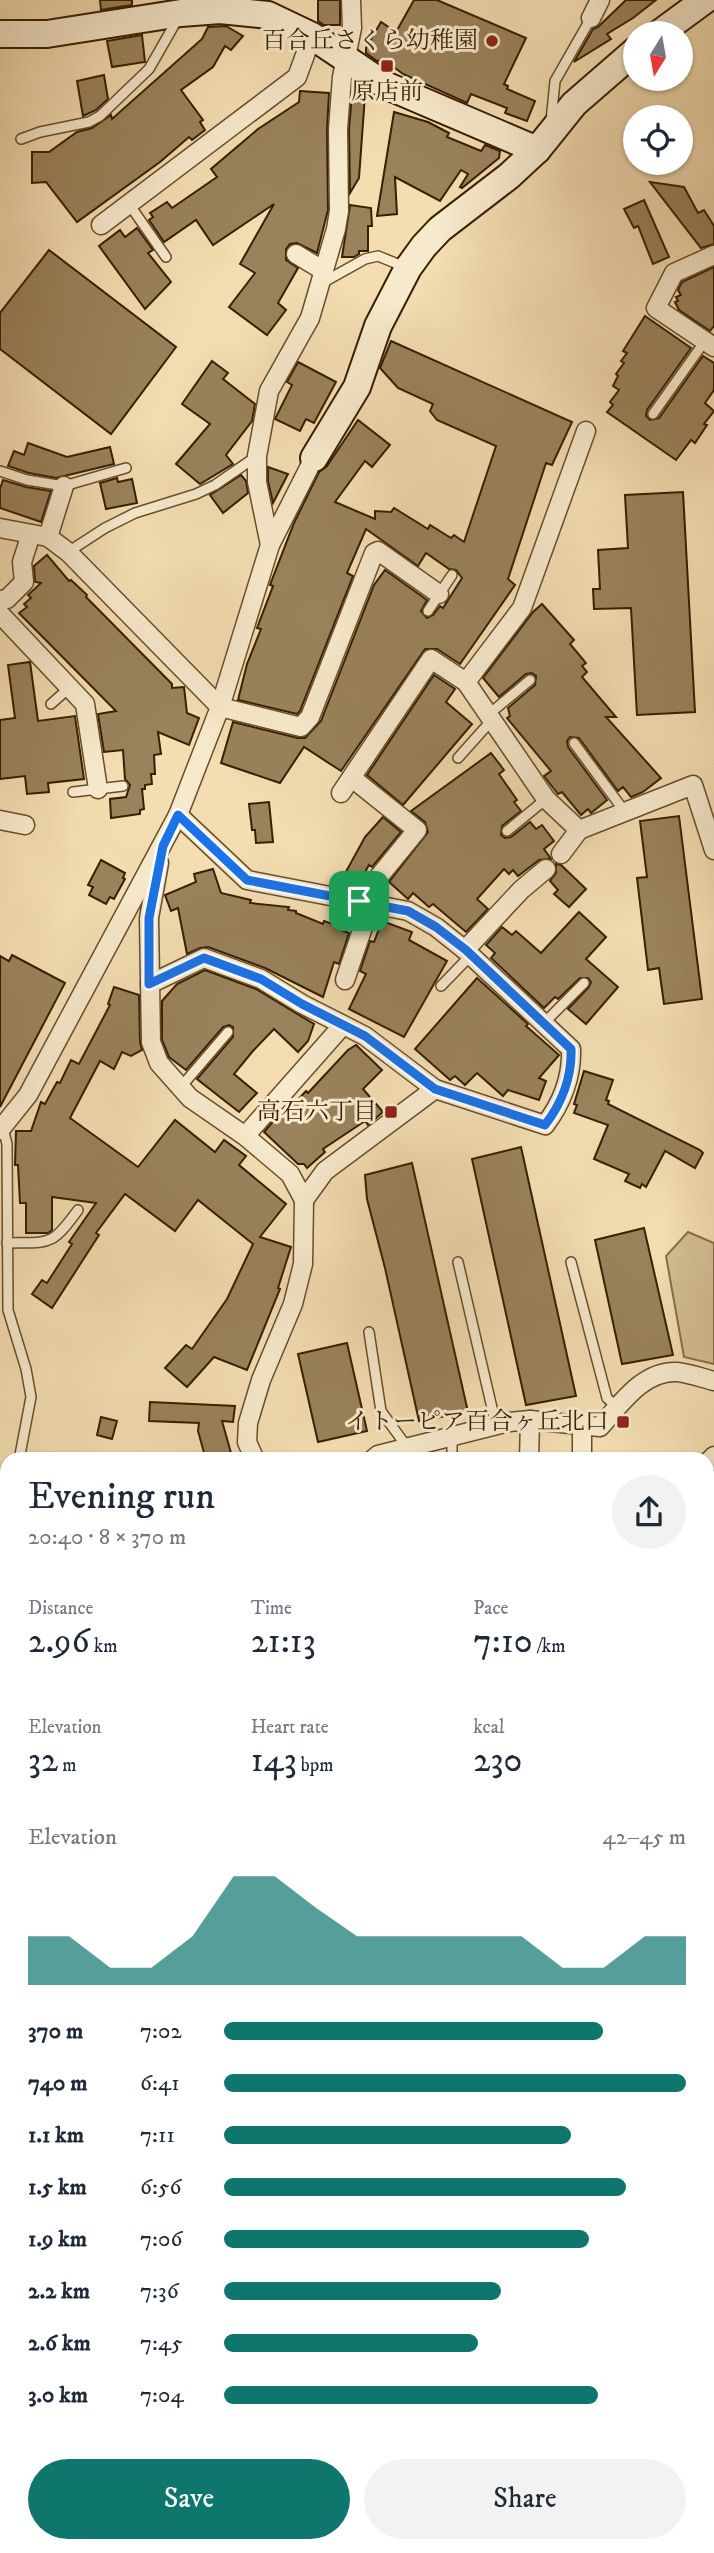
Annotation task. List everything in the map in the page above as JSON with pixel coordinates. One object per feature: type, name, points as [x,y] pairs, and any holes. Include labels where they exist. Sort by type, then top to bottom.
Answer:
[{"type":"street","points":[[270,545],[257,482],[257,456],[270,391],[310,318],[339,211],[338,129],[342,77],[352,28],[351,0]]},
{"type":"street","points":[[591,18],[600,0]]},
{"type":"street","points":[[676,21],[705,0]]},
{"type":"street","points":[[0,34],[47,34],[181,13],[267,7],[385,85],[543,142]]},
{"type":"street","points":[[101,225],[297,77],[312,36]]},
{"type":"street","points":[[1,1129],[28,1095],[178,815],[220,707],[270,545],[314,458],[357,387],[378,326],[408,268],[440,229],[509,176],[543,142],[573,104],[623,61]]},
{"type":"street","points":[[296,254],[323,278]]},
{"type":"street","points":[[709,344],[656,308],[674,273],[714,255]]},
{"type":"street","points":[[467,682],[522,608],[586,431]]},
{"type":"street","points":[[0,600],[7,599],[24,583],[22,562],[39,536],[64,486]]},
{"type":"street","points":[[0,528],[39,536],[68,552],[220,707],[301,727],[310,717],[374,553],[378,551],[439,594]]},
{"type":"street","points":[[0,614],[85,704],[98,789]]},
{"type":"street","points":[[341,793],[431,659],[467,682],[546,799],[579,830]]},
{"type":"street","points":[[345,980],[365,902],[417,830],[352,778]]},
{"type":"street","points":[[561,854],[579,830],[693,785],[714,850]]},
{"type":"street","points":[[149,984],[204,958],[261,979],[302,1004],[365,1036],[435,1089],[545,1125],[558,1108],[572,1064],[571,1049],[468,953],[436,927],[408,911],[247,880],[178,815]]},
{"type":"street","points":[[0,820],[25,825]]},
{"type":"street","points":[[163,846],[149,918],[151,1042],[159,1063],[190,1098],[245,1136],[290,1174],[304,1200],[303,1264],[293,1304],[261,1380],[248,1423],[247,1442],[251,1452]]},
{"type":"street","points":[[468,953],[521,890],[546,869]]},
{"type":"street","points":[[245,1136],[343,1025]]},
{"type":"street","points":[[304,1200],[325,1171],[435,1089]]},
{"type":"street","points":[[389,1452],[453,1434],[530,1420],[600,1427],[634,1390],[659,1373],[678,1372],[714,1381]]},
{"type":"street","points":[[529,1452],[530,1420]]},
{"type":"street","points":[[582,1426],[582,1452]]},
{"type":"lane","points":[[21,139],[40,132],[89,122],[100,116],[149,69],[181,13]]},
{"type":"lane","points":[[543,142],[555,81],[591,18]]},
{"type":"lane","points":[[129,204],[166,257]]},
{"type":"lane","points":[[323,278],[378,256],[408,268]]},
{"type":"lane","points":[[653,414],[709,344]]},
{"type":"lane","points":[[68,552],[105,528],[135,513],[196,494],[215,485],[257,456]]},
{"type":"lane","points":[[0,471],[27,480],[64,486],[126,468]]},
{"type":"lane","points":[[428,611],[452,575]]},
{"type":"lane","points":[[458,758],[489,718],[530,680]]},
{"type":"lane","points":[[51,704],[69,688]]},
{"type":"lane","points":[[574,743],[625,812]]},
{"type":"lane","points":[[73,792],[123,786]]},
{"type":"lane","points":[[507,831],[546,799]]},
{"type":"lane","points":[[442,986],[468,953]]},
{"type":"lane","points":[[544,1023],[583,983]]},
{"type":"lane","points":[[180,1088],[229,1031]]},
{"type":"lane","points":[[1,1129],[7,1144],[8,1310],[26,1369],[31,1397],[21,1452]]},
{"type":"lane","points":[[7,1243],[46,1242],[59,1236],[78,1210]]},
{"type":"lane","points":[[458,1262],[496,1425]]},
{"type":"lane","points":[[571,1262],[607,1398],[618,1408]]},
{"type":"lane","points":[[369,1332],[381,1411],[407,1447]]},
{"type":"lane","points":[[452,1452],[453,1434]]},
{"type":"shaded area","points":[[688,1232],[714,1243],[714,1364],[684,1357],[666,1256]]},
{"type":"building","points":[[100,0],[132,0],[132,5],[101,10]]},
{"type":"building","points":[[318,0],[340,0],[340,25],[324,25],[318,21]]},
{"type":"building","points":[[414,0],[437,0],[526,38],[504,84],[508,86],[507,89],[535,101],[527,121],[505,113],[507,108],[471,94],[467,103],[403,74],[384,60],[377,61],[366,53],[366,48],[381,22],[396,32]]},
{"type":"building","points":[[626,0],[656,0],[607,34],[611,39],[574,62],[593,29]]},
{"type":"building","points":[[226,26],[243,36],[231,50],[225,46],[213,67],[181,90],[203,120],[200,122],[205,130],[192,140],[189,137],[160,162],[77,222],[46,182],[32,183],[32,152],[49,152],[77,132],[92,128],[111,115],[112,119],[202,39],[208,27]]},
{"type":"building","points":[[142,35],[145,62],[112,67],[107,41]]},
{"type":"building","points":[[104,75],[108,99],[96,110],[83,116],[77,81]]},
{"type":"building","points":[[300,91],[329,93],[328,210],[317,253],[297,243],[290,244],[286,249],[286,260],[298,268],[278,303],[286,310],[267,335],[229,307],[255,273],[240,264],[274,204],[213,245],[196,220],[164,242],[149,220],[153,217],[150,213],[167,202],[172,208],[217,177],[211,169],[258,129],[299,102]]},
{"type":"building","points":[[352,94],[365,95],[359,178],[350,193],[349,129]]},
{"type":"building","points":[[394,112],[428,122],[449,133],[447,137],[481,151],[485,145],[500,151],[499,158],[462,188],[460,187],[468,174],[461,170],[440,201],[395,177],[397,214],[377,216]]},
{"type":"building","points":[[650,182],[684,187],[698,213],[704,210],[714,226],[714,244],[701,248]]},
{"type":"building","points":[[644,200],[669,257],[653,264],[638,226],[634,228],[624,209]]},
{"type":"building","points":[[350,205],[371,208],[372,226],[368,226],[368,251],[359,251],[354,257],[342,257]]},
{"type":"building","points":[[137,228],[153,250],[148,253],[171,282],[145,309],[99,246],[120,230],[125,237]]},
{"type":"building","points":[[49,250],[176,347],[111,434],[0,349],[0,313]]},
{"type":"building","points":[[714,267],[714,326],[710,331],[679,310],[675,302],[678,301],[676,297],[681,295],[678,290],[682,282]]},
{"type":"building","points":[[645,316],[691,348],[647,410],[646,416],[650,420],[659,418],[703,356],[714,363],[714,390],[705,403],[714,411],[695,443],[691,440],[676,460],[607,412],[613,405],[610,402],[619,390],[613,386],[618,376],[616,374],[624,363],[621,361],[627,353],[623,351]]},
{"type":"building","points":[[391,341],[572,422],[552,465],[546,463],[508,579],[515,585],[460,664],[437,649],[425,649],[341,771],[304,747],[280,783],[221,763],[233,722],[305,738],[321,721],[374,585],[385,570],[427,600],[421,611],[427,618],[440,606],[443,608],[462,578],[456,570],[449,569],[426,553],[418,566],[366,529],[347,573],[353,576],[300,711],[297,714],[238,700],[247,664],[261,629],[257,628],[273,586],[270,585],[294,523],[319,472],[327,466],[358,420],[390,445],[372,467],[365,461],[335,502],[375,519],[375,511],[391,512],[394,508],[428,529],[430,525],[451,538],[454,535],[464,542],[496,446],[437,420],[430,411],[433,404],[398,388],[380,368]]},
{"type":"building","points":[[212,361],[228,373],[223,379],[255,404],[252,421],[226,455],[233,464],[200,484],[176,464],[210,424],[182,404]]},
{"type":"building","points":[[298,362],[336,382],[314,423],[306,419],[300,431],[275,419],[292,385],[287,382]]},
{"type":"building","points":[[28,443],[67,457],[110,447],[114,464],[56,478],[8,466],[14,451],[24,455]]},
{"type":"building","points":[[268,467],[288,474],[273,503],[268,481]]},
{"type":"building","points":[[241,475],[246,481],[248,493],[223,513],[210,495]]},
{"type":"building","points":[[117,478],[118,482],[132,479],[137,503],[106,509],[100,483]]},
{"type":"building","points":[[3,480],[51,491],[41,522],[0,508]]},
{"type":"building","points":[[683,492],[695,712],[637,715],[631,608],[594,609],[593,589],[600,589],[598,550],[628,548],[625,495]]},
{"type":"building","points":[[47,555],[69,581],[87,595],[86,597],[172,684],[172,688],[184,687],[187,713],[199,718],[189,745],[158,732],[161,754],[154,755],[155,774],[151,774],[152,784],[145,785],[145,789],[142,789],[144,809],[140,810],[140,814],[111,818],[110,799],[126,797],[130,785],[125,779],[123,750],[104,752],[98,714],[116,711],[19,613],[27,607],[24,604],[31,598],[28,595],[41,583],[35,582],[34,566]]},
{"type":"building","points":[[542,604],[574,640],[570,644],[586,663],[582,666],[587,672],[582,677],[616,717],[606,717],[661,778],[643,792],[631,797],[623,787],[618,791],[579,738],[570,737],[567,741],[568,747],[607,800],[591,813],[588,809],[581,815],[562,792],[558,794],[544,776],[551,771],[507,718],[510,716],[508,708],[535,685],[536,676],[532,673],[526,674],[499,697],[483,678]]},
{"type":"building","points":[[30,662],[38,721],[75,716],[84,779],[48,783],[49,792],[27,794],[25,776],[0,779],[0,720],[15,718],[8,665]]},
{"type":"building","points":[[434,675],[455,689],[446,702],[472,724],[403,805],[367,775]]},
{"type":"building","points":[[491,753],[504,770],[499,774],[517,800],[514,802],[521,811],[502,826],[501,835],[505,838],[511,837],[530,822],[536,829],[542,825],[554,841],[544,849],[551,859],[539,860],[518,876],[513,870],[509,874],[504,869],[477,899],[488,909],[466,932],[433,904],[429,907],[413,893],[408,899],[389,882],[428,832],[425,822],[411,811]]},
{"type":"building","points":[[269,802],[273,842],[256,843],[249,804]]},
{"type":"building","points":[[679,816],[702,999],[664,1004],[659,968],[648,970],[637,878],[647,877],[640,821]]},
{"type":"building","points":[[383,817],[401,832],[372,867],[369,865],[358,885],[343,877],[365,837]]},
{"type":"building","points":[[101,860],[125,873],[125,879],[114,899],[110,897],[106,904],[89,895],[93,887],[88,885]]},
{"type":"building","points":[[556,864],[561,865],[586,889],[569,907],[554,894],[558,890],[550,881],[556,873]]},
{"type":"building","points":[[213,869],[221,893],[251,900],[250,903],[289,907],[288,910],[323,924],[324,921],[339,926],[339,929],[349,933],[339,964],[334,962],[323,997],[265,968],[208,947],[187,954],[178,908],[171,911],[165,895],[196,882],[194,874]]},
{"type":"building","points":[[579,912],[606,937],[586,959],[618,987],[586,1024],[568,1009],[589,987],[591,982],[588,978],[580,978],[544,1008],[491,958],[495,953],[486,945],[502,927],[512,935],[516,931],[541,953]]},
{"type":"building","points":[[382,921],[412,932],[409,940],[447,961],[404,1037],[349,1009],[366,974],[360,971],[370,941],[374,942]]},
{"type":"building","points":[[12,955],[65,983],[0,1107],[0,956],[9,961]]},
{"type":"building","points":[[205,970],[256,989],[314,1024],[308,1041],[298,1052],[274,1029],[252,1052],[234,1074],[257,1093],[239,1112],[197,1079],[233,1037],[233,1027],[223,1027],[186,1070],[169,1057],[162,1040],[162,1001],[177,984]]},
{"type":"building","points":[[477,978],[559,1055],[539,1078],[546,1081],[539,1100],[508,1090],[503,1096],[477,1073],[465,1085],[455,1076],[450,1080],[415,1049]]},
{"type":"building","points":[[114,987],[139,995],[142,1050],[131,1056],[122,1052],[114,1069],[100,1061],[70,1118],[138,1167],[175,1120],[215,1152],[224,1140],[246,1156],[239,1165],[286,1204],[260,1237],[291,1247],[278,1288],[280,1289],[247,1370],[214,1357],[187,1387],[165,1368],[186,1345],[192,1349],[227,1299],[253,1244],[198,1200],[175,1231],[125,1194],[96,1233],[99,1235],[52,1308],[32,1294],[42,1280],[47,1283],[72,1244],[69,1242],[96,1203],[52,1197],[52,1230],[48,1233],[26,1233],[26,1203],[20,1203],[18,1165],[15,1165],[16,1131],[31,1131],[41,1102],[45,1104],[57,1082],[60,1083],[71,1060],[79,1064],[110,1005],[108,1004]]},
{"type":"building","points":[[356,1045],[382,1070],[363,1089],[383,1112],[368,1125],[365,1121],[323,1149],[325,1152],[307,1168],[304,1164],[298,1164],[264,1132]]},
{"type":"building","points":[[584,1071],[613,1080],[606,1100],[609,1101],[608,1104],[700,1150],[703,1153],[695,1168],[665,1151],[646,1187],[642,1184],[640,1188],[625,1181],[629,1174],[594,1159],[608,1125],[574,1113]]},
{"type":"building","points":[[521,1147],[576,1396],[526,1405],[472,1159]]},
{"type":"building","points":[[412,1163],[468,1412],[419,1421],[367,1199],[365,1175]]},
{"type":"building","points":[[644,1228],[673,1355],[622,1364],[595,1240]]},
{"type":"building","points":[[347,1343],[367,1431],[318,1442],[298,1354]]},
{"type":"building","points":[[150,1402],[235,1406],[233,1422],[222,1421],[231,1452],[204,1452],[198,1431],[199,1423],[149,1421]]},
{"type":"building","points":[[101,1417],[117,1421],[112,1439],[97,1435]]},
{"type":"place","name":"百合丘さくら幼稚園","points":[[492,41]]},
{"type":"place","name":"原店前","points":[[387,66]]},
{"type":"place","name":"高石六丁目","points":[[391,1112]]},
{"type":"place","name":"イトーピア百合ヶ丘北口","points":[[623,1422]]},
{"type":"route","points":[[178,815],[247,880],[359,901],[408,911],[436,927],[466,950],[571,1049],[572,1064],[558,1108],[545,1125],[435,1089],[365,1036],[302,1004],[261,979],[204,958],[149,984],[149,918],[163,846],[178,815]]}]
